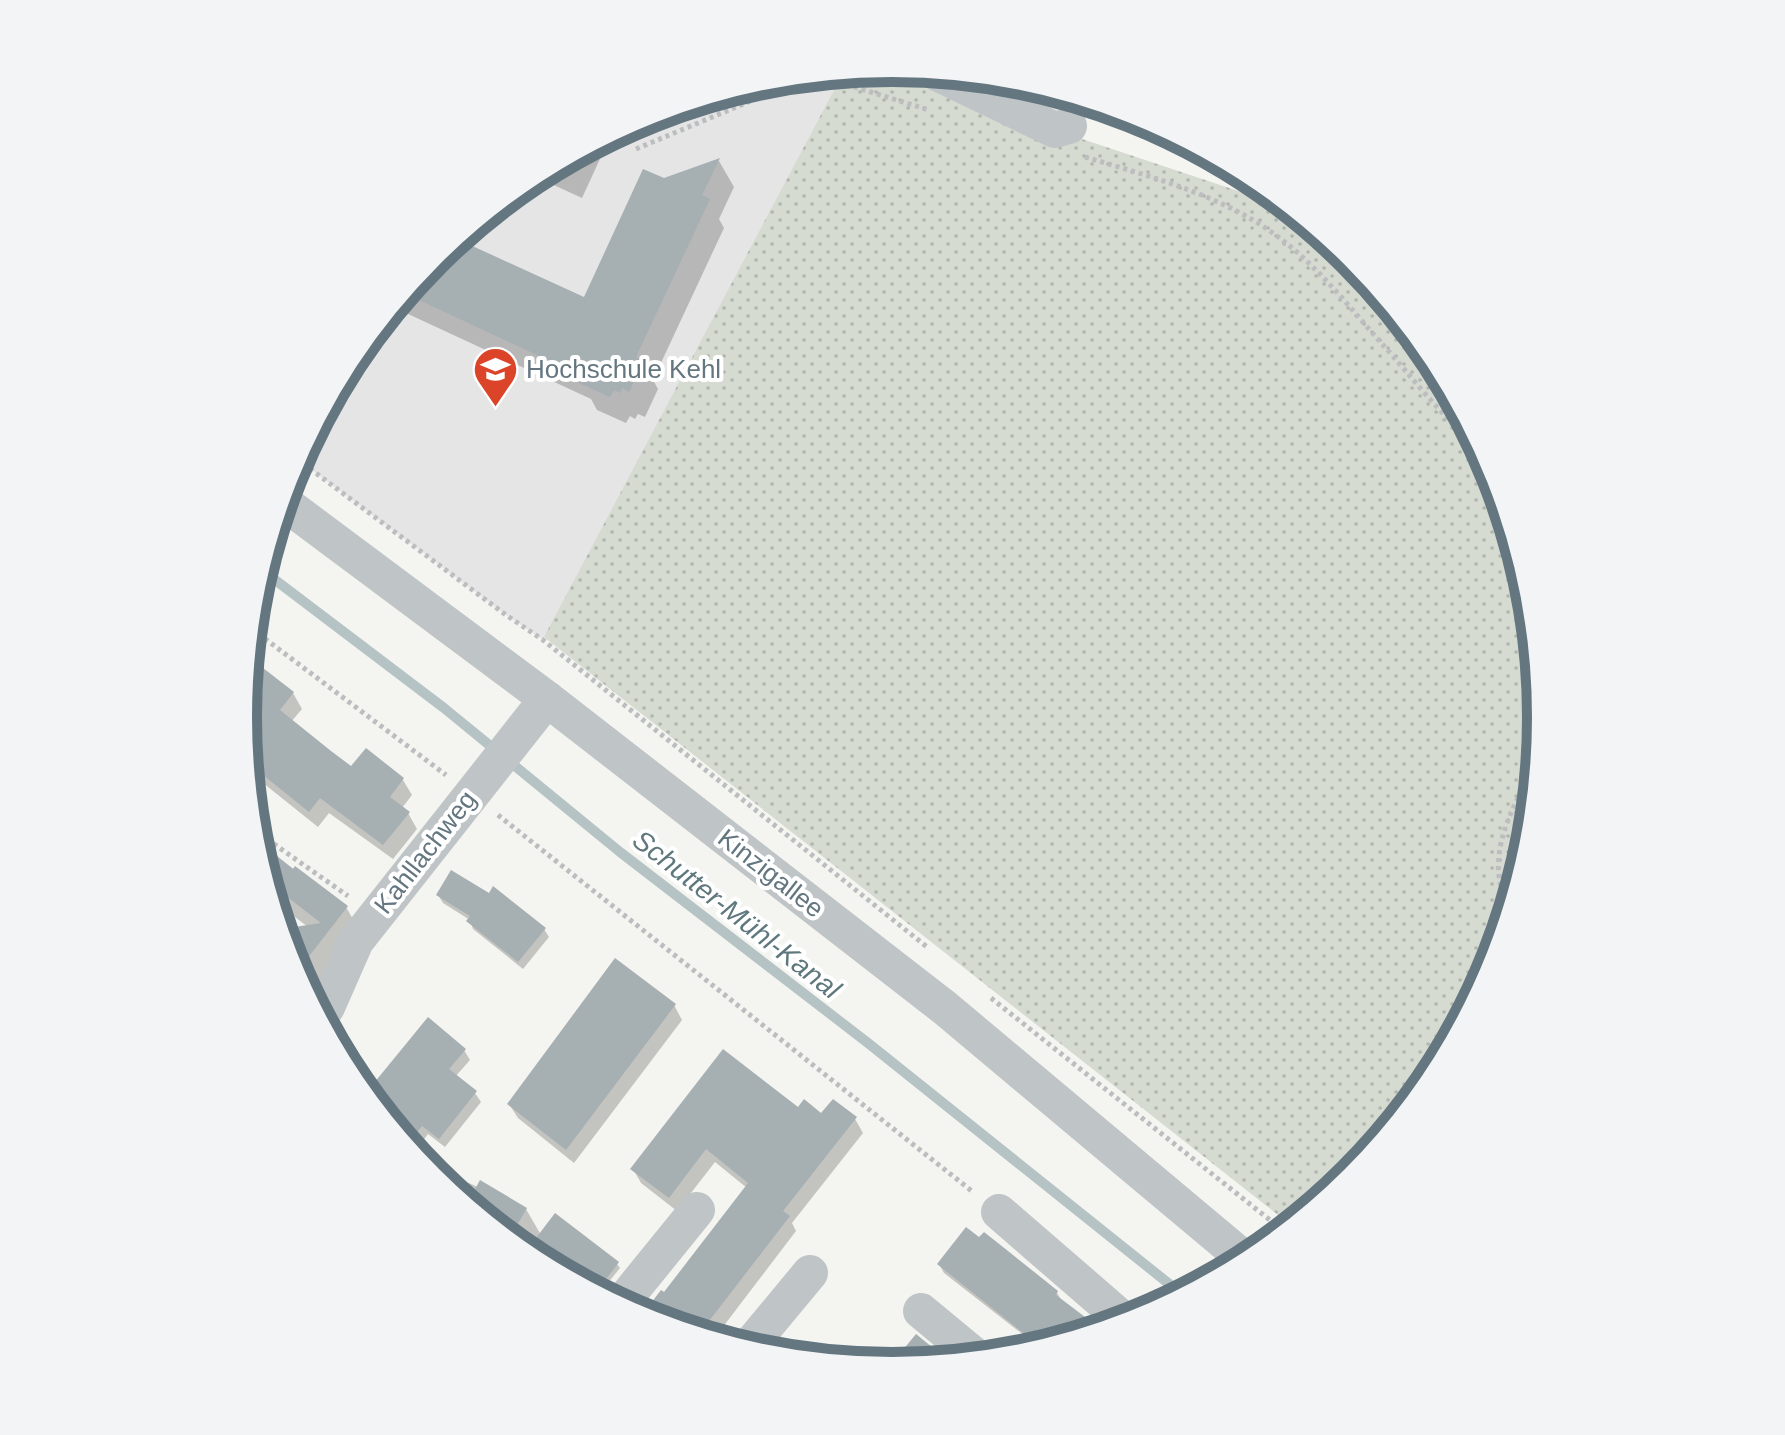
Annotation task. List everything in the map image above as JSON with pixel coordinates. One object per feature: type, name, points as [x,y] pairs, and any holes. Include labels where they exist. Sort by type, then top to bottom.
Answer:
[{"type":"street","points":[[964,86],[1073,140]]},
{"type":"street","name":"Kinzigallee","points":[[292,509],[547,699],[945,1008],[1236,1252]]},
{"type":"street","name":"Kahllachweg","points":[[326,1005],[356,941],[547,699]]},
{"type":"street","points":[[628,1295],[697,1210]]},
{"type":"street","points":[[999,1212],[1108,1315]]},
{"type":"street","points":[[756,1338],[810,1273]]},
{"type":"street","points":[[921,1311],[967,1349]]},
{"type":"path","points":[[844,84],[944,115]]},
{"type":"path","points":[[636,149],[765,95]]},
{"type":"path","points":[[1073,140],[1153,177],[1220,203],[1280,238],[1298,253],[1457,426]]},
{"type":"path","points":[[308,467],[543,640],[938,956]]},
{"type":"path","points":[[262,636],[470,793],[999,1212]]},
{"type":"path","points":[[1504,888],[1500,874],[1501,838],[1524,789]]},
{"type":"path","points":[[269,840],[376,915]]},
{"type":"path","points":[[271,851],[277,845]]},
{"type":"path","points":[[988,995],[1276,1224]]},
{"type":"shaded area","points":[[892,82],[952,85],[1055,130],[1258,198],[1342,268],[1370,298],[1421,364],[1480,474],[1506,553],[1523,635],[1527,676],[1527,759],[1519,823],[1509,843],[1506,882],[1480,961],[1421,1071],[1370,1137],[1342,1167],[1283,1219],[544,637],[837,84]]},
{"type":"shaded area","name":"Hochschule Kehl","points":[[837,84],[543,640],[308,467],[364,364],[415,298],[443,268],[506,213],[575,167],[649,130],[688,116],[769,94]]},
{"type":"shaded area","points":[[964,86],[1016,94],[1065,107],[1055,130]]},
{"type":"building","points":[[720,158],[702,195],[710,199],[636,357],[644,360],[629,392],[622,388],[620,393],[614,390],[610,397],[579,383],[582,376],[415,298],[468,244],[584,297],[643,169],[664,178]]},
{"type":"building","points":[[259,665],[294,692],[280,710],[331,751],[351,766],[366,748],[404,778],[390,797],[410,812],[383,845],[320,798],[309,812],[259,772]]},
{"type":"building","points":[[272,852],[348,906],[305,961],[293,927],[321,923],[282,893]]},
{"type":"building","points":[[451,870],[489,893],[493,886],[546,928],[518,962],[466,921],[470,916],[436,895]]},
{"type":"building","points":[[615,958],[676,1004],[566,1150],[507,1104]]},
{"type":"building","points":[[428,1017],[466,1049],[449,1069],[477,1091],[439,1139],[422,1126],[414,1136],[373,1084]]},
{"type":"building","points":[[723,1049],[798,1107],[804,1099],[821,1113],[833,1099],[857,1117],[783,1211],[790,1216],[706,1324],[649,1305],[661,1290],[664,1292],[748,1183],[706,1149],[669,1198],[630,1169]]},
{"type":"building","points":[[480,1180],[527,1208],[515,1229],[472,1194]]},
{"type":"building","points":[[555,1213],[619,1262],[603,1283],[576,1268],[536,1238]]},
{"type":"building","points":[[966,1227],[979,1237],[984,1232],[1089,1320],[1029,1338],[937,1264]]},
{"type":"building","points":[[916,1334],[938,1352],[934,1352],[901,1353]]},
{"type":"waterway","name":"Schutter-Mühl-Kanal","points":[[273,578],[444,708],[620,852],[868,1043],[1173,1287]]},
{"type":"place","name":"Hochschule Kehl","points":[[495,408]]}]
